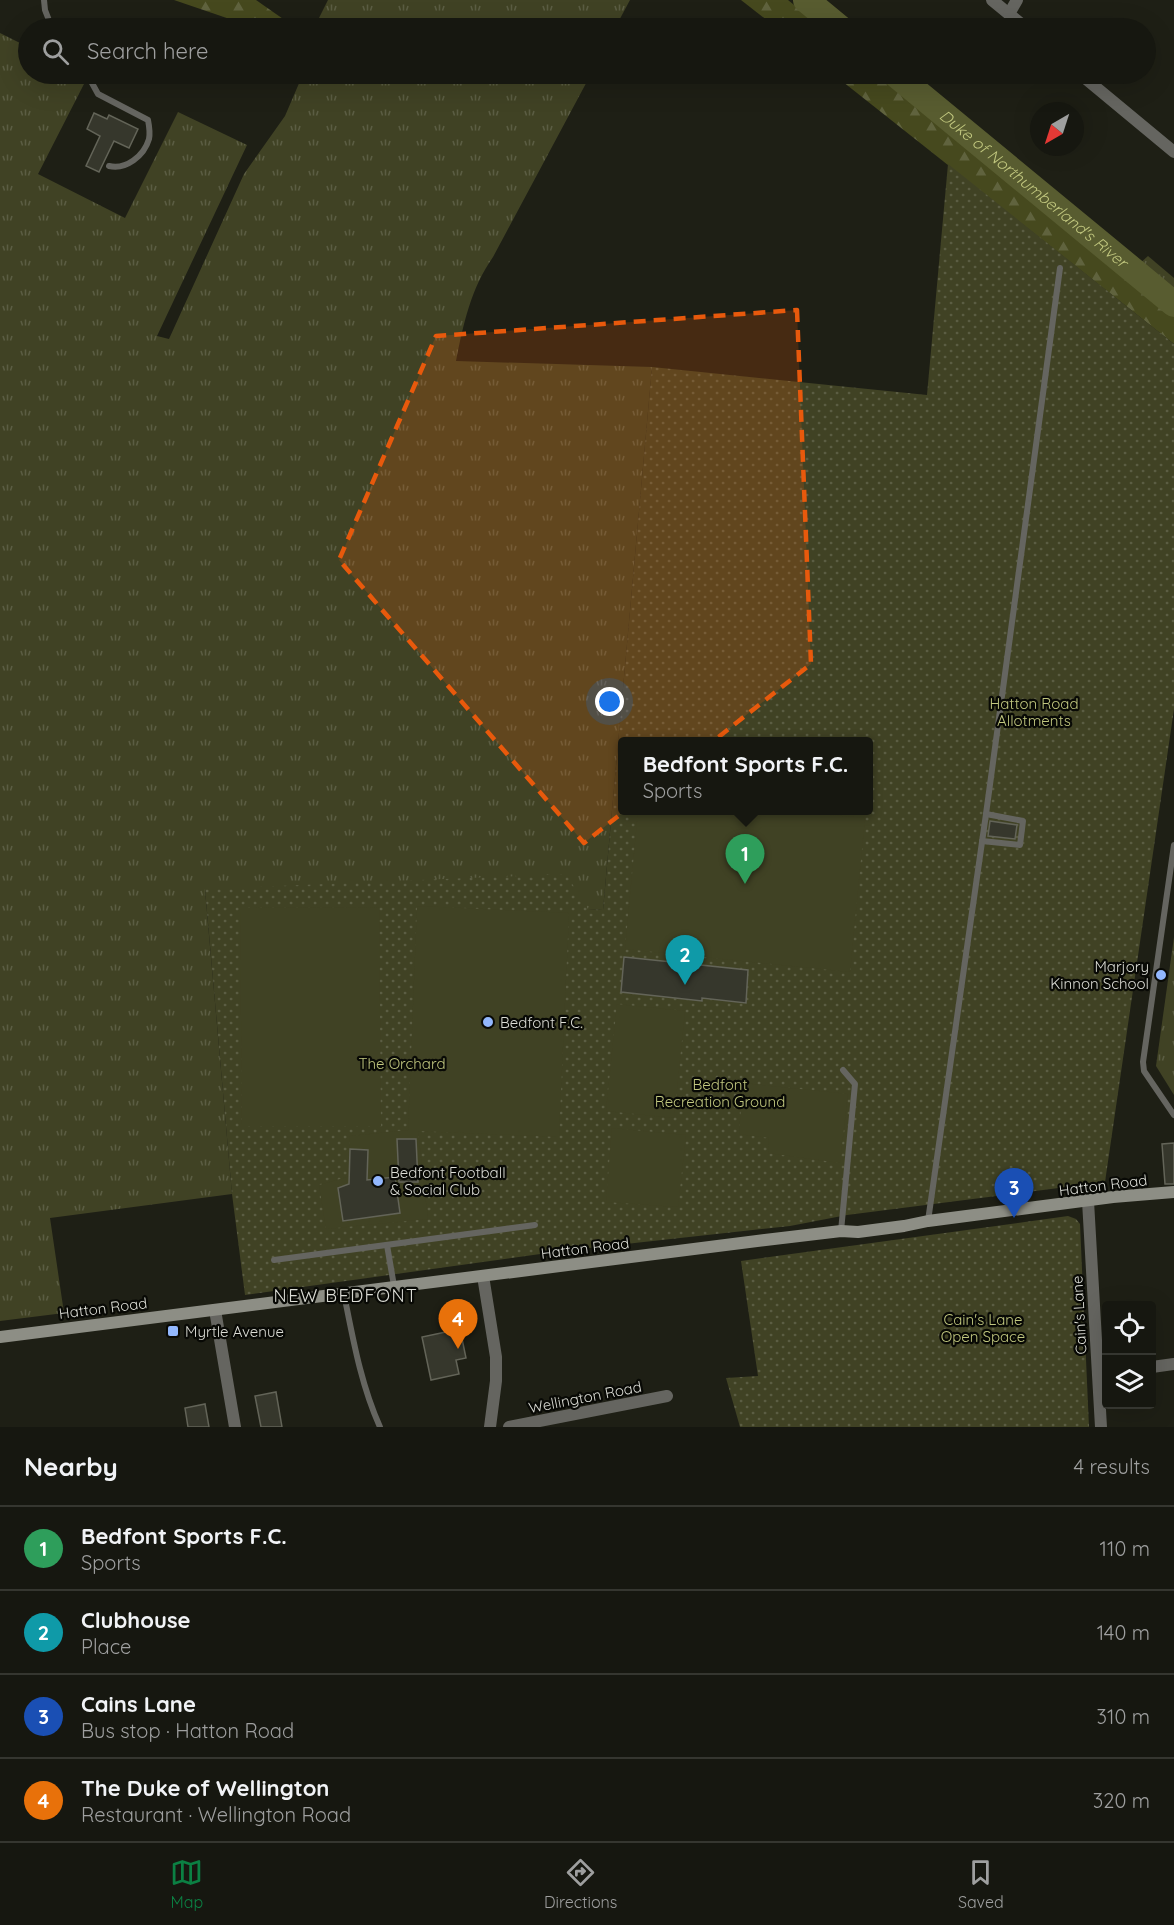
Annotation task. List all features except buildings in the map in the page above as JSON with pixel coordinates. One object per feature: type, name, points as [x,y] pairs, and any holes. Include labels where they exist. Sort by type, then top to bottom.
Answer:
[{"type":"street","points":[[992,0],[1014,18]]},
{"type":"street","points":[[1009,14],[1017,0]]},
{"type":"street","points":[[1092,84],[1174,152]]},
{"type":"street","name":"Hatton Road","points":[[0,1337],[394,1286],[841,1231],[858,1232],[928,1221],[1174,1192]]},
{"type":"street","name":"Cain's Lane","points":[[1088,1201],[1102,1374],[1101,1427]]},
{"type":"street","points":[[483,1276],[496,1357],[496,1381],[490,1427]]},
{"type":"street","points":[[215,1310],[235,1427]]},
{"type":"street","points":[[1156,1366],[1174,1364]]},
{"type":"street","name":"Wellington Road","points":[[509,1427],[667,1396]]},
{"type":"lane","points":[[44,0],[48,18]]},
{"type":"lane","points":[[92,84],[98,94],[148,120],[149,139],[138,157],[130,164],[121,167],[109,166]]},
{"type":"lane","points":[[928,1221],[1060,268]]},
{"type":"lane","points":[[982,841],[1020,845],[1023,821],[986,814]]},
{"type":"lane","points":[[1174,845],[1143,1062],[1144,1071],[1174,1115]]},
{"type":"lane","points":[[841,1231],[855,1084],[843,1070]]},
{"type":"lane","points":[[274,1260],[535,1226]]},
{"type":"lane","points":[[387,1245],[394,1286]]},
{"type":"lane","points":[[344,1293],[352,1340],[370,1404],[380,1427]]},
{"type":"highlighted area","points":[[797,310],[811,664],[584,843],[339,560],[436,336]]},
{"type":"green space","points":[[174,0],[256,0],[282,18],[227,18]]},
{"type":"green space","points":[[328,0],[630,0],[620,18],[319,18]]},
{"type":"green space","points":[[741,0],[788,0],[810,18],[764,18]]},
{"type":"green space","points":[[0,33],[18,42],[18,84],[84,84],[38,174],[125,218],[178,112],[247,145],[157,336],[169,339],[244,174],[285,116],[299,84],[586,84],[479,281],[465,320],[456,361],[652,367],[603,910],[205,890],[232,1194],[50,1218],[64,1313],[0,1321]]},
{"type":"green space","points":[[846,84],[890,84],[1174,316],[1174,344]]},
{"type":"green space","points":[[948,164],[1174,344],[1174,709],[1105,1182],[847,1215],[790,1226],[562,1251],[245,1295],[232,1194],[205,889],[566,874],[588,909],[603,910],[618,744],[618,815],[873,815],[873,737],[619,737],[652,367],[927,395]]},
{"type":"green space","points":[[1148,256],[1174,278],[1174,295],[1138,265]]},
{"type":"green space","points":[[638,815],[830,815],[865,818],[850,972],[625,949]]},
{"type":"green space","name":"Bedfont F.C.","points":[[417,906],[569,913],[559,1137],[418,1131],[428,1219],[326,1229],[319,1185],[347,1177],[350,1136],[408,1130]]},
{"type":"green space","points":[[379,907],[381,1126],[242,1126],[240,908]]},
{"type":"green space","points":[[1174,937],[1174,1095],[1156,1066]]},
{"type":"green space","points":[[617,1004],[685,1011],[674,1118],[606,1111]]},
{"type":"green space","points":[[743,1083],[848,1094],[840,1163],[768,1153],[769,1138],[739,1134]]},
{"type":"green space","points":[[612,1128],[686,1135],[678,1207],[606,1202]]},
{"type":"green space","name":"Cain's Lane Open Space","points":[[1068,1216],[1076,1219],[1080,1224],[1089,1427],[740,1427],[726,1378],[758,1376],[741,1261]]},
{"type":"waterway","name":"Duke of Northumberland's River","points":[[806,0],[828,18]]},
{"type":"waterway","name":"Duke of Northumberland's River","points":[[907,84],[1174,304]]},
{"type":"place","name":"Bedfont Sports F.C.","points":[[745,884]]},
{"type":"place","name":"Marjory Kinnon School","points":[[1161,975]]},
{"type":"place","name":"Clubhouse","points":[[685,985]]},
{"type":"place","name":"Bedfont F.C.","points":[[488,1022]]},
{"type":"place","name":"Bedfont Football & Social Club","points":[[378,1181]]},
{"type":"place","name":"Cains Lane","points":[[1014,1218]]},
{"type":"place","name":"Myrtle Avenue","points":[[173,1331]]},
{"type":"place","name":"The Duke of Wellington","points":[[458,1349]]},
{"type":"district","name":"NEW BEDFONT","points":[[346,1295]]},
{"type":"park label","name":"Hatton Road Allotments","points":[[1034,712]]},
{"type":"park label","name":"The Orchard","points":[[402,1063]]},
{"type":"park label","name":"Bedfont Recreation Ground","points":[[720,1092]]}]
